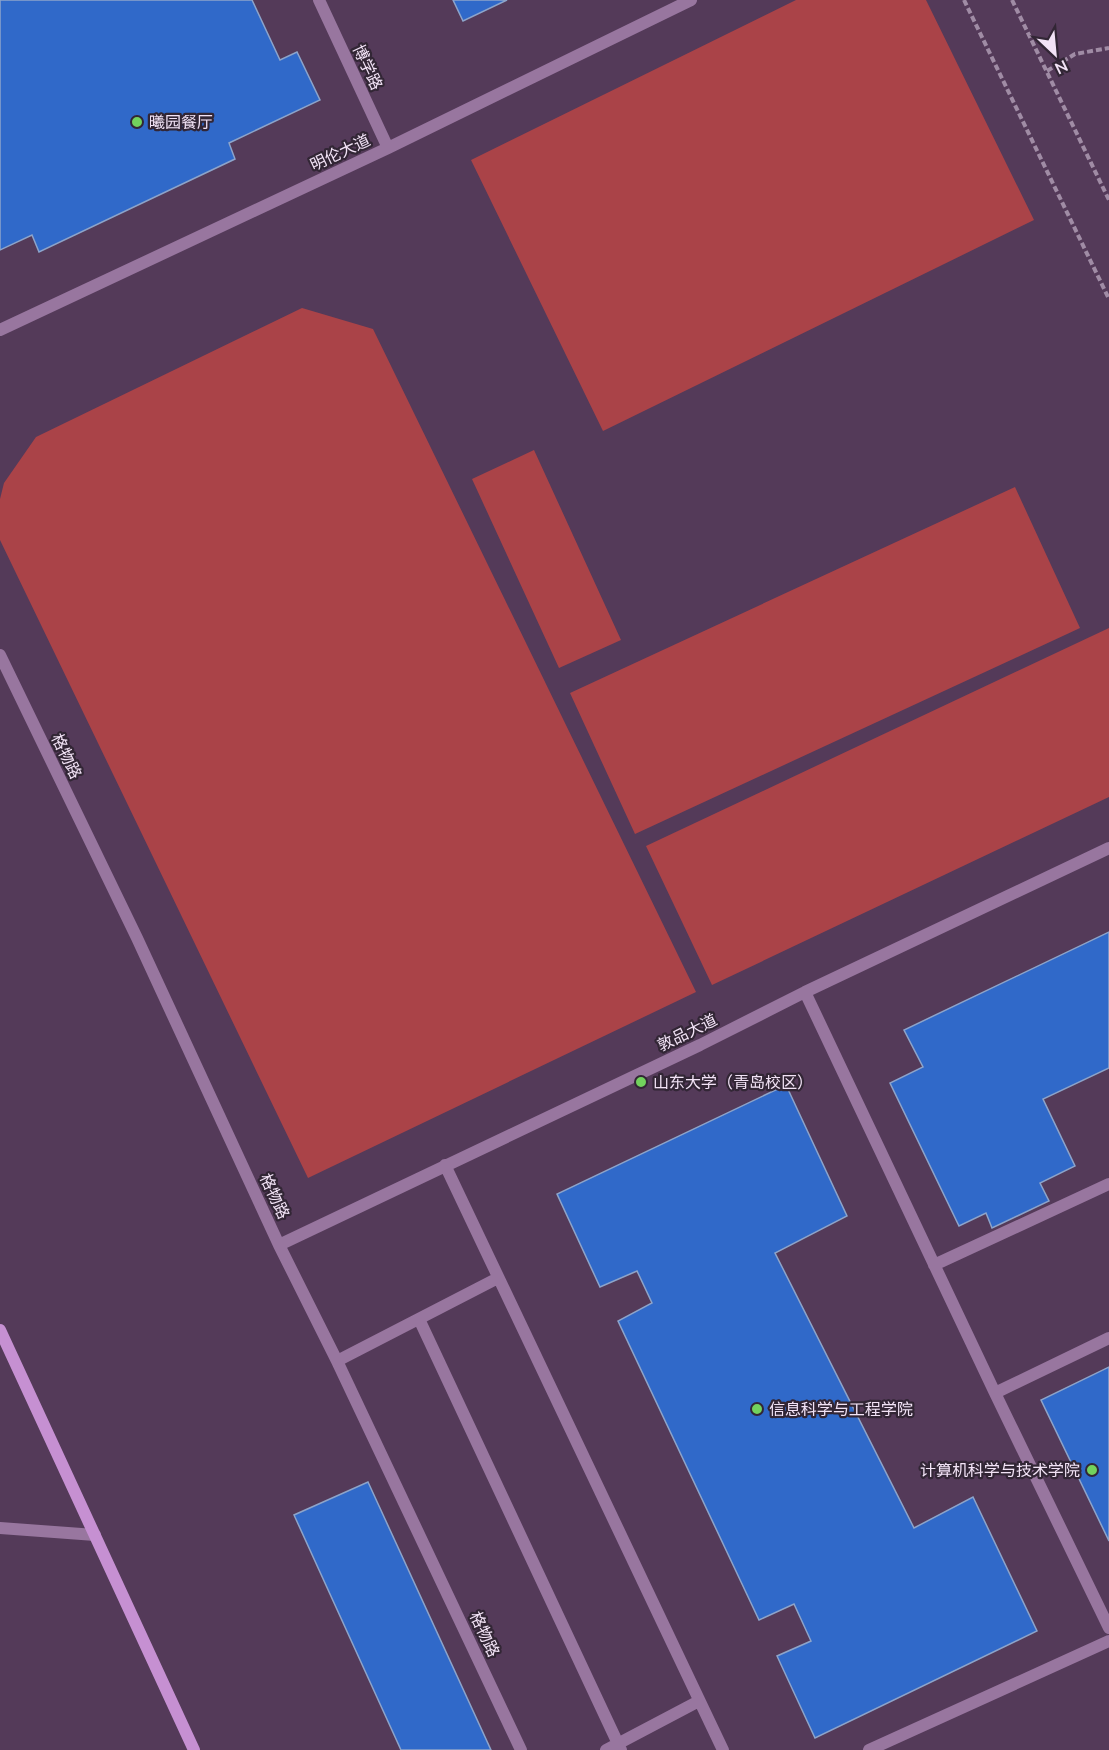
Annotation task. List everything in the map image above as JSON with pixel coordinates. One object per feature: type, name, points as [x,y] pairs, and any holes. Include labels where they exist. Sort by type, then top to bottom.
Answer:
[{"type":"main road","points":[[0,1330],[194,1750]]},
{"type":"street","name":"博学路","points":[[319,0],[388,148]]},
{"type":"street","name":"明伦大道","points":[[0,330],[388,148],[691,0]]},
{"type":"street","name":"格物路","points":[[0,655],[137,938],[279,1245],[337,1361],[521,1750]]},
{"type":"street","name":"敦品大道","points":[[279,1245],[1109,848]]},
{"type":"street","points":[[805,992],[1109,1628]]},
{"type":"street","points":[[445,1165],[723,1750]]},
{"type":"street","points":[[934,1265],[1109,1184]]},
{"type":"street","points":[[337,1361],[498,1278]]},
{"type":"street","points":[[419,1319],[620,1747]]},
{"type":"street","points":[[995,1393],[1109,1338]]},
{"type":"street","points":[[0,1527],[95,1535]]},
{"type":"street","points":[[869,1750],[1109,1641]]},
{"type":"street","points":[[606,1750],[620,1747],[699,1701]]},
{"type":"path","points":[[964,0],[1109,299]]},
{"type":"path","points":[[1011,0],[1109,200]]},
{"type":"path","points":[[1047,71],[1075,54],[1109,48]]},
{"type":"shaded area","points":[[796,0],[926,0],[1034,220],[603,431],[471,160]]},
{"type":"shaded area","points":[[302,308],[373,329],[696,992],[308,1178],[0,540],[0,499],[4,483],[36,437]]},
{"type":"shaded area","points":[[534,450],[621,640],[559,668],[472,479]]},
{"type":"shaded area","points":[[1015,487],[1080,628],[635,834],[570,693]]},
{"type":"shaded area","points":[[1109,628],[1109,797],[712,985],[646,846]]},
{"type":"building","name":"曦园餐厅","points":[[0,0],[252,0],[280,60],[297,52],[320,100],[229,143],[235,159],[39,252],[32,235],[0,250]]},
{"type":"building","points":[[453,0],[507,0],[463,21]]},
{"type":"building","points":[[1109,932],[1109,1068],[1043,1099],[1075,1166],[1040,1183],[1049,1201],[992,1228],[986,1213],[959,1226],[890,1083],[923,1067],[904,1030]]},
{"type":"building","name":"信息科学与工程学院","points":[[786,1085],[847,1216],[775,1253],[914,1528],[973,1497],[1037,1631],[815,1738],[777,1656],[811,1641],[794,1604],[759,1620],[618,1321],[652,1303],[637,1271],[600,1287],[557,1194]]},
{"type":"building","name":"计算机科学与技术学院","points":[[1109,1367],[1109,1541],[1041,1400]]},
{"type":"building","points":[[368,1482],[491,1750],[401,1750],[294,1515]]},
{"type":"place","name":"曦园餐厅","points":[[137,122]]},
{"type":"place","name":"山东大学（青岛校区）","points":[[641,1082]]},
{"type":"place","name":"信息科学与工程学院","points":[[757,1409]]},
{"type":"place","name":"计算机科学与技术学院","points":[[1092,1470]]}]
